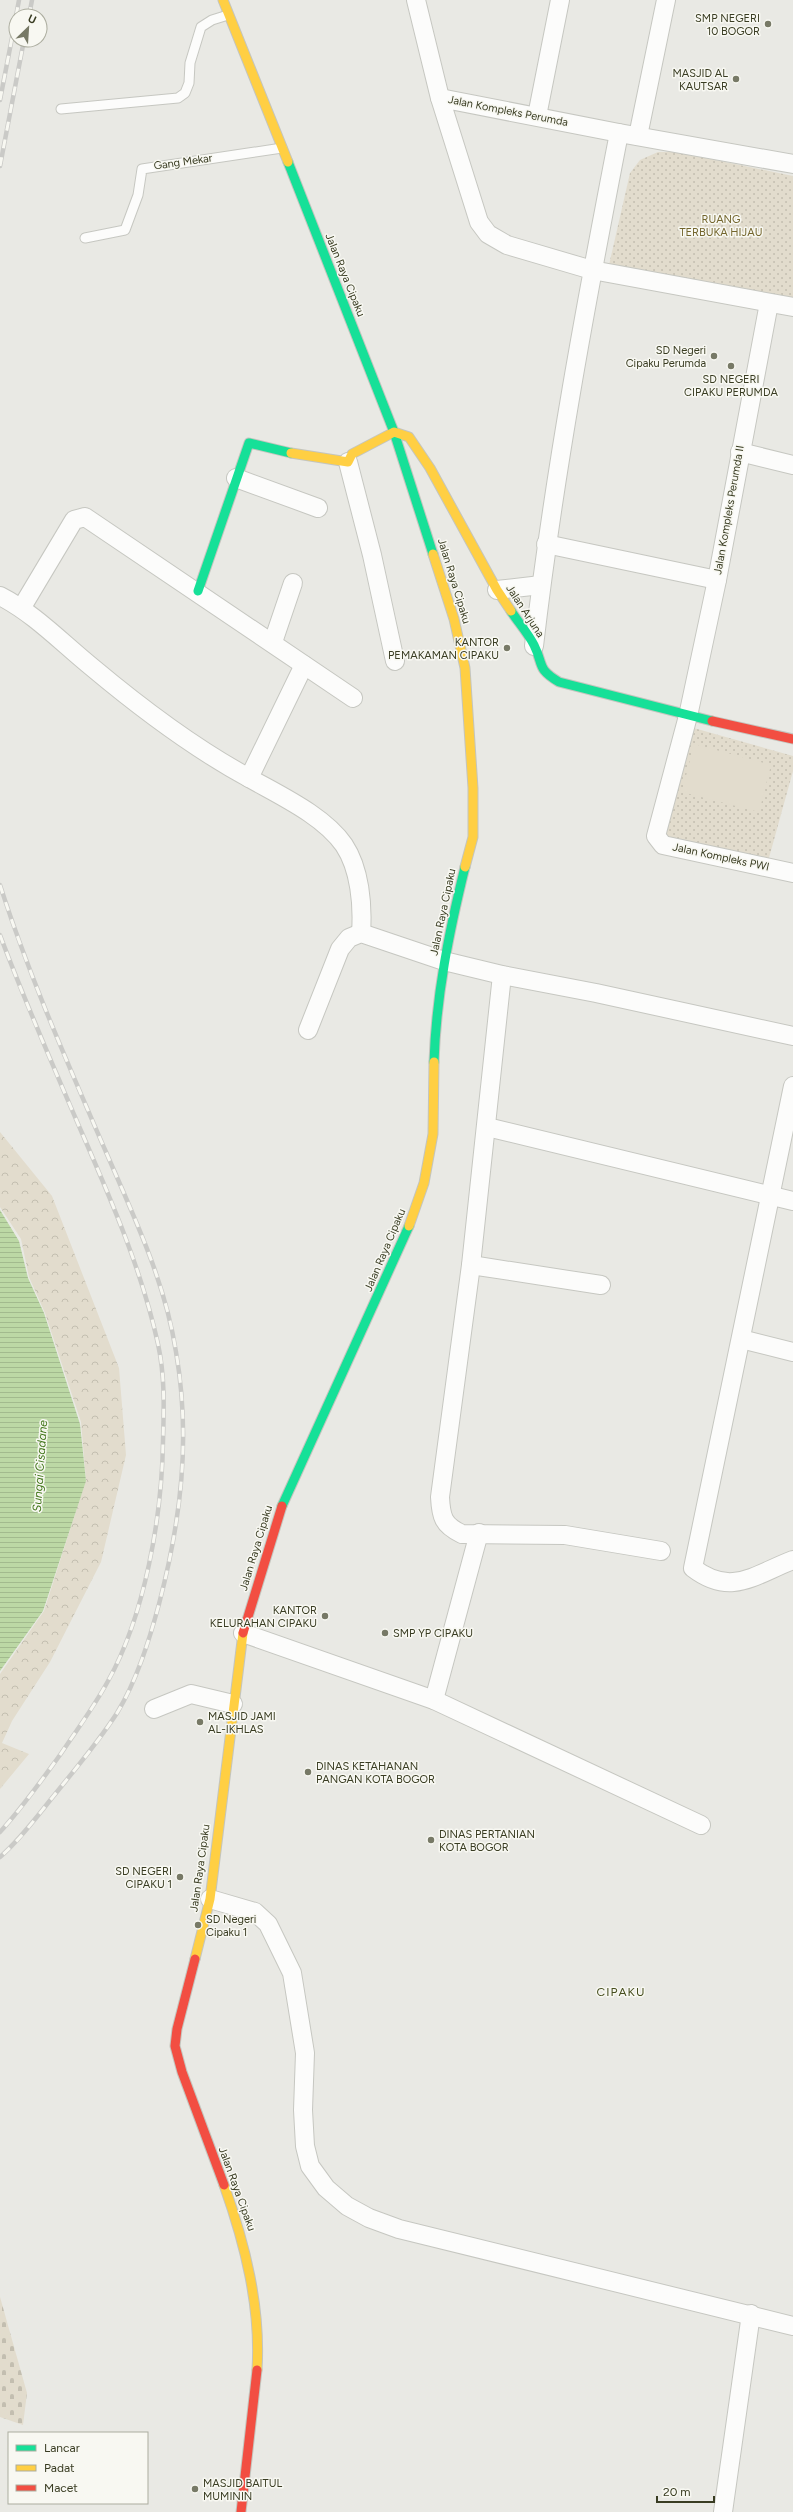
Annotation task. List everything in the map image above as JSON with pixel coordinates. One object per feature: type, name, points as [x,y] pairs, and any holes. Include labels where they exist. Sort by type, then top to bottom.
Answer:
[{"type":"street","name":"Jalan Raya Cipaku","points":[[222,0],[264,100],[394,432],[454,619],[465,668],[472,788],[473,837],[449,931],[444,960],[435,1029],[433,1134],[424,1183],[404,1240],[283,1502],[243,1633],[210,1899],[177,2029],[175,2046],[243,2240],[256,2316],[258,2385],[240,2512]]},
{"type":"street","points":[[416,0],[440,98]]},
{"type":"street","points":[[537,116],[560,0]]},
{"type":"street","points":[[638,136],[666,0]]},
{"type":"street","name":"Jalan Kompleks Perumda","points":[[793,164],[620,133],[440,98],[479,222],[488,234],[497,240],[519,250],[592,270],[793,307]]},
{"type":"street","points":[[534,646],[546,544],[592,270],[620,133]]},
{"type":"street","name":"Jalan Kompleks Perumda II","points":[[688,716],[717,580],[769,303]]},
{"type":"street","points":[[394,432],[352,454],[348,462],[372,555],[395,661]]},
{"type":"street","name":"Jalan Arjuna","points":[[394,432],[409,437],[430,468],[497,590],[534,646],[539,664],[546,674],[559,682],[688,716],[793,737]]},
{"type":"street","points":[[198,591],[245,448],[252,442],[288,453],[348,462]]},
{"type":"street","points":[[740,452],[793,465]]},
{"type":"street","points":[[236,478],[318,508]]},
{"type":"street","points":[[22,607],[74,520],[85,517],[198,591],[353,698]]},
{"type":"street","points":[[546,544],[717,580]]},
{"type":"street","points":[[273,642],[293,583]]},
{"type":"street","points":[[497,590],[541,585]]},
{"type":"street","points":[[0,596],[22,607],[136,704],[249,778],[290,801],[326,827],[344,846],[358,882],[361,897],[361,933]]},
{"type":"street","points":[[249,778],[304,664]]},
{"type":"street","name":"Jalan Kompleks PWI","points":[[688,716],[656,836],[658,840],[663,845],[793,873]]},
{"type":"street","points":[[308,1030],[340,949],[349,938],[361,933],[444,960],[502,975],[596,992],[793,1036]]},
{"type":"street","points":[[502,975],[487,1127],[471,1265],[440,1503],[443,1519],[450,1528],[462,1534],[565,1535],[661,1551]]},
{"type":"street","points":[[793,1086],[693,1568],[716,1582],[733,1584],[793,1560]]},
{"type":"street","points":[[487,1127],[793,1201]]},
{"type":"street","points":[[471,1265],[601,1285]]},
{"type":"street","points":[[741,1339],[793,1352]]},
{"type":"street","points":[[434,1700],[479,1533]]},
{"type":"street","points":[[243,1633],[434,1700],[701,1825]]},
{"type":"street","points":[[154,1709],[169,1705],[191,1694],[233,1704]]},
{"type":"street","points":[[210,1899],[255,1912],[268,1924],[292,1973],[305,2053],[303,2110],[305,2146],[310,2166],[326,2188],[347,2206],[369,2218],[399,2229],[751,2314],[793,2326]]},
{"type":"street","points":[[723,2512],[751,2314]]},
{"type":"lane","points":[[61,109],[178,98],[185,94],[187,88],[190,63],[201,26],[212,20],[228,15]]},
{"type":"lane","name":"Gang Mekar","points":[[85,238],[125,230],[138,195],[142,169],[282,148]]},
{"type":"green space","name":"RUANG TERBUKA HIJAU","points":[[658,152],[677,152],[793,176],[793,306],[609,265],[630,173],[640,160]]},
{"type":"green space","points":[[683,725],[793,756],[793,771],[767,865],[657,836]]},
{"type":"green space","points":[[694,744],[771,765],[759,812],[682,792]]},
{"type":"green space","points":[[0,1132],[52,1196],[119,1368],[126,1455],[101,1562],[50,1662],[12,1721],[2,1743],[29,1754],[0,1789],[0,1674],[44,1611],[86,1480],[81,1422],[45,1313],[29,1277],[21,1239],[0,1207]]},
{"type":"green space","points":[[0,2297],[27,2393],[23,2425],[0,2417]]},
{"type":"water","name":"Sungai Cisadane","points":[[0,1210],[19,1241],[28,1278],[44,1313],[80,1424],[86,1481],[43,1611],[0,1671]]},
{"type":"railway","points":[[18,8],[19,0]]},
{"type":"railway","points":[[30,8],[32,0]]},
{"type":"railway","points":[[0,100],[10,48]]},
{"type":"railway","points":[[0,166],[22,48]]},
{"type":"railway","points":[[0,885],[23,953],[77,1086],[138,1225],[156,1275],[171,1326],[176,1352],[183,1416],[183,1447],[178,1510],[167,1573],[151,1632],[131,1687],[117,1713],[95,1744],[29,1826],[0,1857]]},
{"type":"railway","points":[[0,935],[19,985],[115,1211],[135,1263],[144,1290],[158,1344],[162,1368],[164,1404],[162,1470],[155,1532],[141,1596],[121,1655],[103,1691],[91,1710],[16,1814],[0,1832]]},
{"type":"traffic: fast","points":[[288,162],[394,432],[433,554]]},
{"type":"traffic: fast","points":[[198,591],[249,443],[291,453]]},
{"type":"traffic: fast","points":[[511,611],[532,641],[544,669],[559,682],[712,721]]},
{"type":"traffic: fast","points":[[434,1062],[440,988],[465,867]]},
{"type":"traffic: fast","points":[[282,1506],[409,1226]]},
{"type":"traffic: slow","points":[[223,0],[288,162]]},
{"type":"traffic: slow","points":[[291,453],[348,462],[352,454],[394,432],[409,437],[430,468],[497,590],[511,611]]},
{"type":"traffic: slow","points":[[433,554],[454,619],[465,668],[473,788],[473,837],[465,867]]},
{"type":"traffic: slow","points":[[409,1226],[424,1183],[433,1134],[434,1062]]},
{"type":"traffic: slow","points":[[195,1959],[210,1899],[243,1633]]},
{"type":"traffic: slow","points":[[224,2185],[239,2230],[250,2276],[254,2299],[258,2346],[257,2370]]},
{"type":"traffic: jam","points":[[712,721],[793,739]]},
{"type":"traffic: jam","points":[[243,1633],[282,1506]]},
{"type":"traffic: jam","points":[[195,1959],[177,2029],[175,2046],[182,2072],[224,2185]]},
{"type":"traffic: jam","points":[[241,2512],[257,2370]]},
{"type":"place","name":"SMP NEGERI 10 BOGOR","points":[[768,24]]},
{"type":"place","name":"MASJID AL KAUTSAR","points":[[736,79]]},
{"type":"place","name":"SD Negeri Cipaku Perumda","points":[[714,356]]},
{"type":"place","name":"SD NEGERI CIPAKU PERUMDA","points":[[731,366]]},
{"type":"place","name":"KANTOR PEMAKAMAN CIPAKU","points":[[507,648]]},
{"type":"place","name":"KANTOR KELURAHAN CIPAKU","points":[[325,1616]]},
{"type":"place","name":"SMP YP CIPAKU","points":[[385,1633]]},
{"type":"place","name":"MASJID JAMI AL-IKHLAS","points":[[200,1722]]},
{"type":"place","name":"DINAS KETAHANAN PANGAN KOTA BOGOR","points":[[308,1772]]},
{"type":"place","name":"DINAS PERTANIAN KOTA BOGOR","points":[[431,1840]]},
{"type":"place","name":"SD NEGERI CIPAKU 1","points":[[180,1877]]},
{"type":"place","name":"SD Negeri Cipaku 1","points":[[198,1925]]},
{"type":"place","name":"MASJID BAITUL MUMININ","points":[[195,2489]]},
{"type":"district","name":"CIPAKU","points":[[621,1992]]}]
